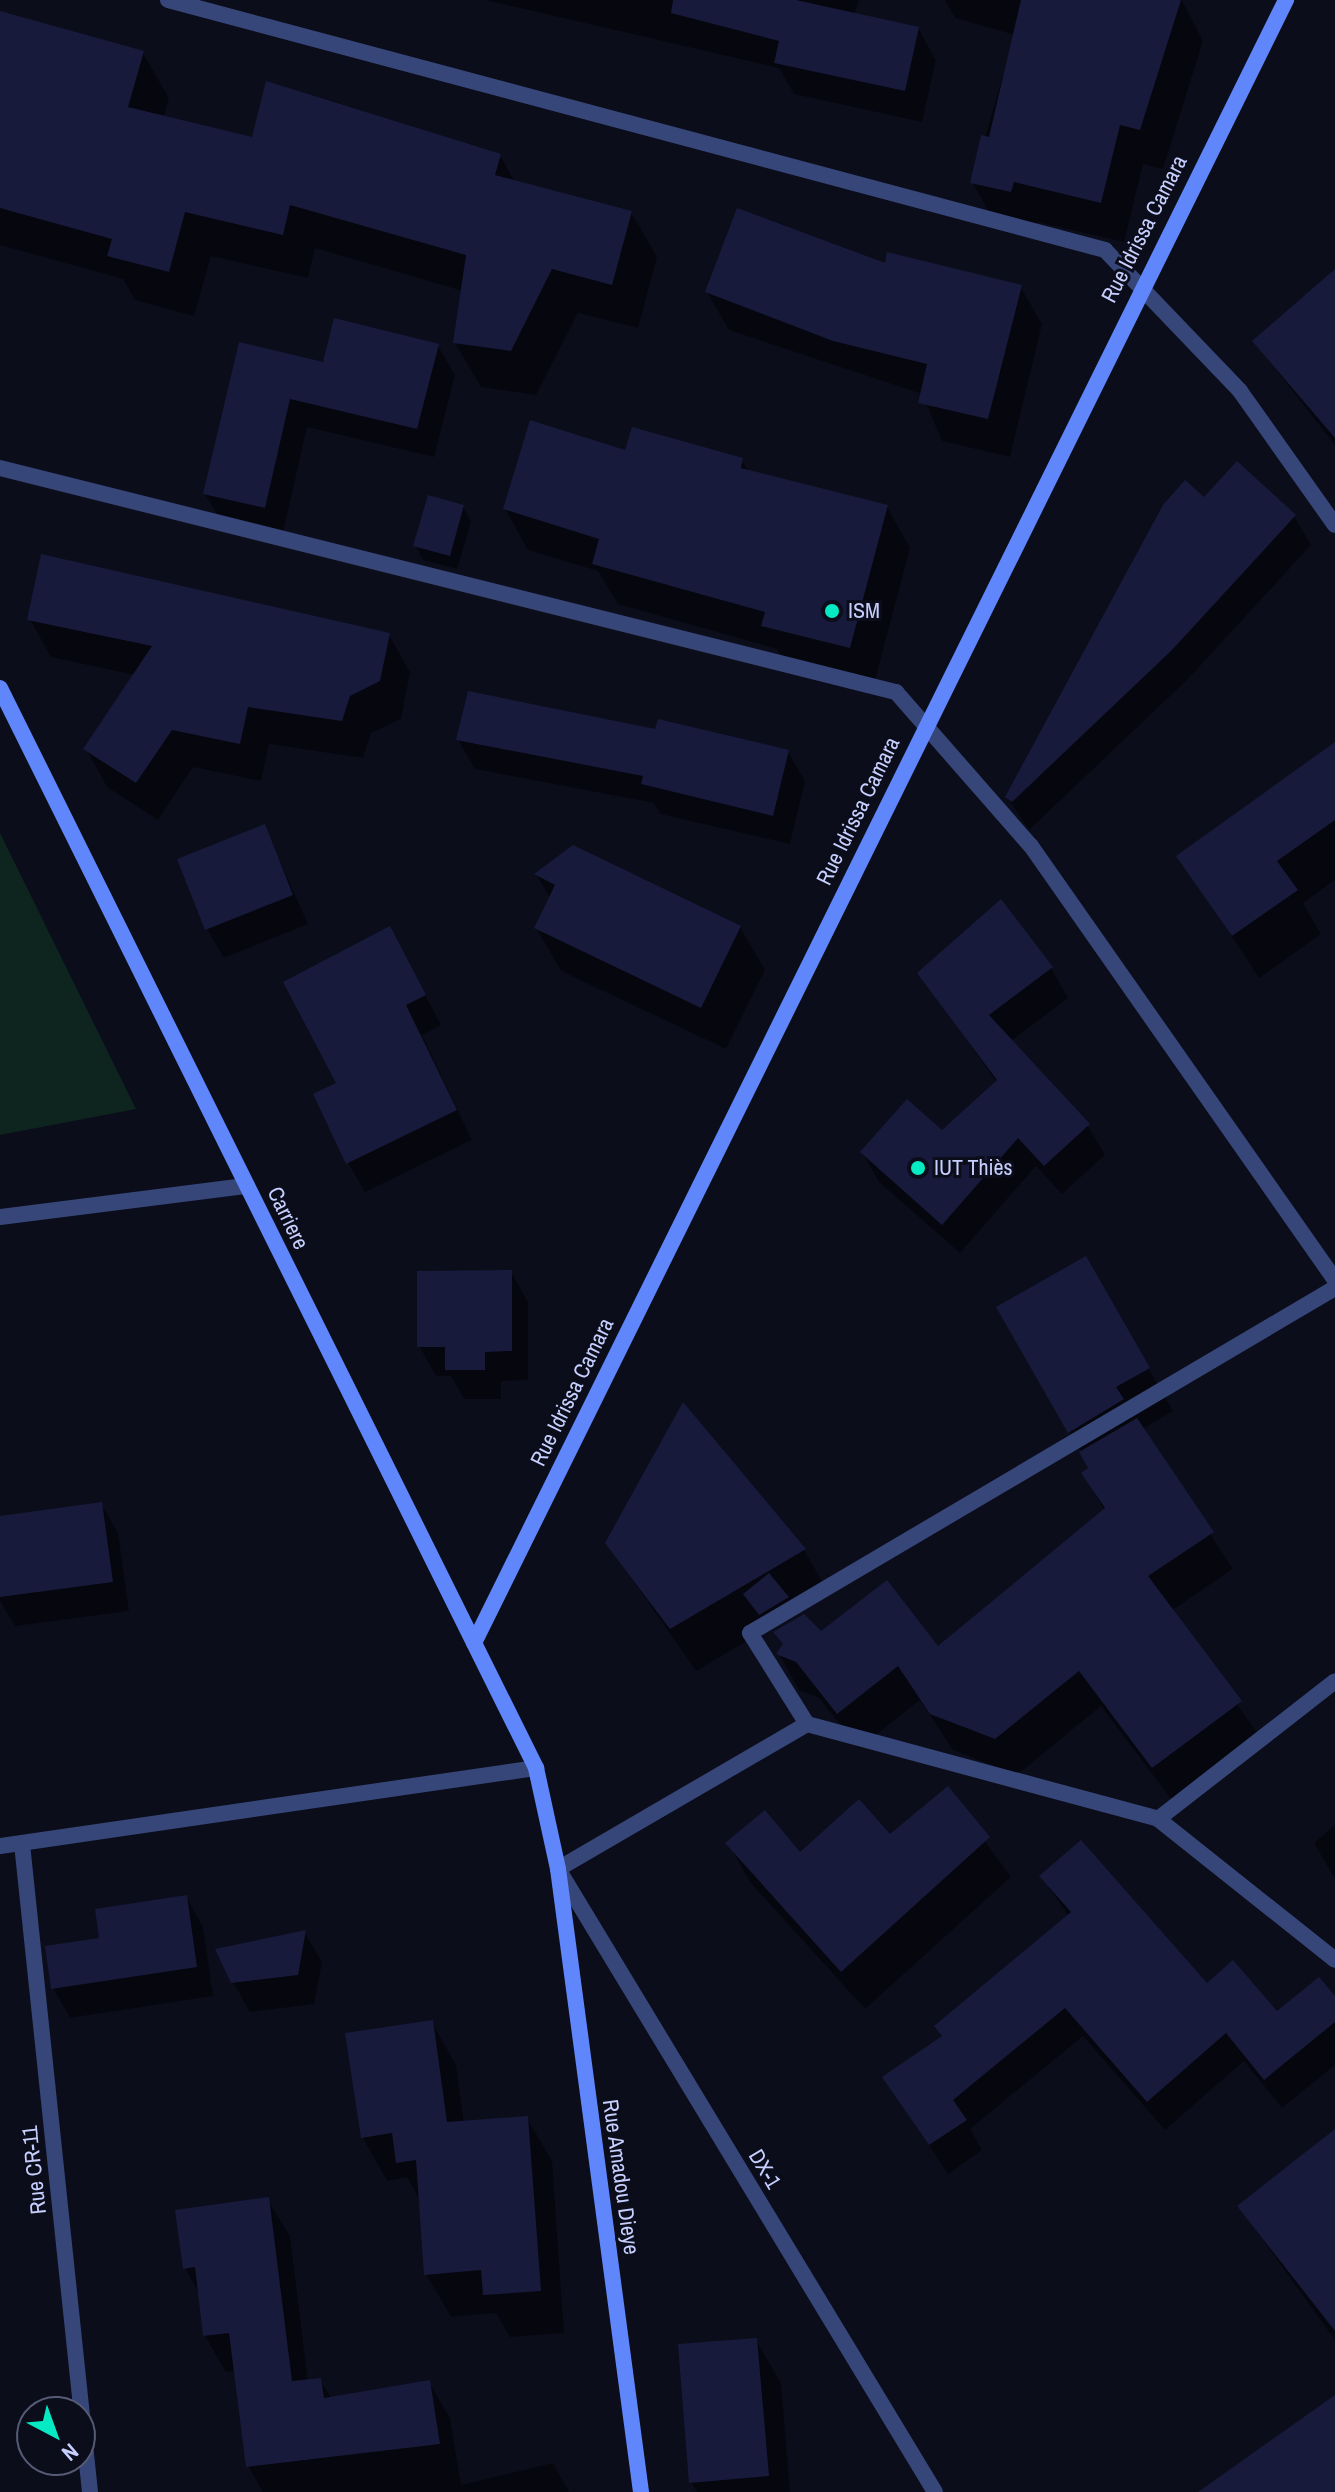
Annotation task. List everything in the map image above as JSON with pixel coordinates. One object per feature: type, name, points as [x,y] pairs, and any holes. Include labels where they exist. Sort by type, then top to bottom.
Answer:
[{"type":"street","points":[[168,0],[1105,250],[1240,391],[1335,525]]},
{"type":"street","name":"Rue Idrissa Camara","points":[[474,1643],[1139,286],[1286,0]]},
{"type":"street","points":[[0,468],[896,692],[1031,846],[1335,1280]]},
{"type":"street","name":"Carriere","points":[[0,688],[536,1768]]},
{"type":"street","points":[[0,1217],[247,1186]]},
{"type":"street","points":[[1335,1288],[750,1633],[807,1724],[1158,1819],[1335,1960]]},
{"type":"street","points":[[1158,1819],[1335,1681]]},
{"type":"street","points":[[558,1869],[807,1724]]},
{"type":"street","points":[[0,1846],[536,1768]]},
{"type":"street","name":"Rue Amadou Dieye","points":[[536,1768],[558,1869],[641,2492]]},
{"type":"street","name":"Rue CR-11","points":[[22,1844],[90,2492]]},
{"type":"street","name":"DX-1","points":[[558,1869],[935,2492]]},
{"type":"green space","points":[[0,833],[136,1109],[0,1135]]},
{"type":"building","points":[[673,0],[796,0],[919,27],[905,91],[774,63],[779,41],[671,13]]},
{"type":"building","points":[[1021,0],[1181,0],[1140,130],[1120,125],[1101,203],[1014,182],[1011,192],[970,183],[981,135],[989,137]]},
{"type":"building","points":[[0,11],[144,51],[128,107],[252,137],[266,81],[501,154],[495,175],[632,211],[612,285],[552,269],[511,351],[453,343],[466,255],[290,205],[283,235],[185,212],[169,272],[107,256],[112,239],[0,208]]},
{"type":"building","points":[[737,208],[885,263],[887,252],[1022,285],[988,419],[918,403],[927,364],[833,341],[705,292]]},
{"type":"building","points":[[1335,269],[1335,438],[1252,341]]},
{"type":"building","points":[[334,318],[439,344],[417,429],[290,399],[265,508],[203,494],[239,342],[323,362]]},
{"type":"building","points":[[530,420],[625,450],[632,427],[743,458],[741,468],[888,505],[850,648],[761,626],[765,612],[592,564],[599,539],[503,509]]},
{"type":"building","points":[[1237,461],[1296,515],[1172,650],[1012,802],[1005,797],[1163,505],[1185,480],[1204,497]]},
{"type":"building","points":[[428,495],[464,505],[450,556],[413,546]]},
{"type":"building","points":[[41,554],[390,633],[380,681],[350,696],[342,721],[248,707],[240,744],[172,730],[136,783],[83,749],[152,646],[27,620]]},
{"type":"building","points":[[468,691],[655,729],[658,719],[789,750],[773,816],[641,784],[643,776],[456,740]]},
{"type":"building","points":[[1335,742],[1335,820],[1277,861],[1298,890],[1232,936],[1176,856]]},
{"type":"building","points":[[265,824],[293,895],[205,930],[177,859]]},
{"type":"building","points":[[573,845],[741,926],[701,1008],[534,928],[555,885],[534,874]]},
{"type":"building","points":[[1001,899],[1053,967],[989,1015],[1090,1124],[1044,1166],[1018,1138],[942,1225],[860,1152],[907,1099],[942,1130],[997,1080],[917,973]]},
{"type":"building","points":[[390,926],[426,995],[406,1005],[457,1110],[346,1164],[313,1094],[336,1083],[283,982]]},
{"type":"building","points":[[1086,1256],[1150,1368],[1116,1387],[1124,1399],[1068,1433],[996,1307]]},
{"type":"building","points":[[512,1270],[512,1351],[485,1352],[485,1370],[445,1370],[445,1347],[417,1347],[417,1271]]},
{"type":"building","points":[[683,1402],[806,1549],[670,1629],[605,1543]]},
{"type":"building","points":[[1137,1418],[1214,1532],[1148,1576],[1242,1701],[1152,1768],[1079,1671],[995,1739],[930,1714],[898,1666],[837,1714],[796,1662],[776,1654],[783,1644],[773,1632],[804,1614],[821,1631],[887,1580],[938,1646],[1105,1508],[1081,1473],[1088,1468],[1079,1452]]},
{"type":"building","points":[[102,1502],[113,1582],[0,1597],[0,1516]]},
{"type":"building","points":[[769,1573],[789,1597],[759,1615],[743,1594]]},
{"type":"building","points":[[948,1786],[990,1837],[841,1972],[725,1843],[765,1810],[800,1852],[859,1799],[890,1834]]},
{"type":"building","points":[[1081,1840],[1207,1983],[1233,1960],[1277,2011],[1319,1977],[1335,1996],[1335,2022],[1264,2080],[1226,2033],[1147,2102],[1065,2008],[953,2100],[967,2120],[929,2145],[882,2077],[942,2036],[934,2026],[1071,1912],[1039,1876]]},
{"type":"building","points":[[187,1895],[197,1967],[51,1989],[45,1946],[99,1938],[95,1909]]},
{"type":"building","points":[[306,1930],[298,1975],[231,1983],[215,1949]]},
{"type":"building","points":[[433,2020],[447,2122],[528,2116],[541,2291],[483,2295],[481,2270],[424,2275],[416,2160],[396,2163],[392,2133],[361,2138],[345,2033]]},
{"type":"building","points":[[1335,2129],[1335,2331],[1237,2206]]},
{"type":"building","points":[[269,2197],[292,2381],[321,2378],[324,2398],[430,2380],[440,2444],[246,2467],[229,2333],[203,2336],[195,2267],[183,2269],[175,2210]]},
{"type":"building","points":[[757,2338],[769,2476],[689,2483],[678,2344]]},
{"type":"building","points":[[1335,2395],[1335,2492],[1198,2492]]},
{"type":"place","name":"ISM","points":[[832,611]]},
{"type":"place","name":"IUT Thiès","points":[[918,1168]]}]
